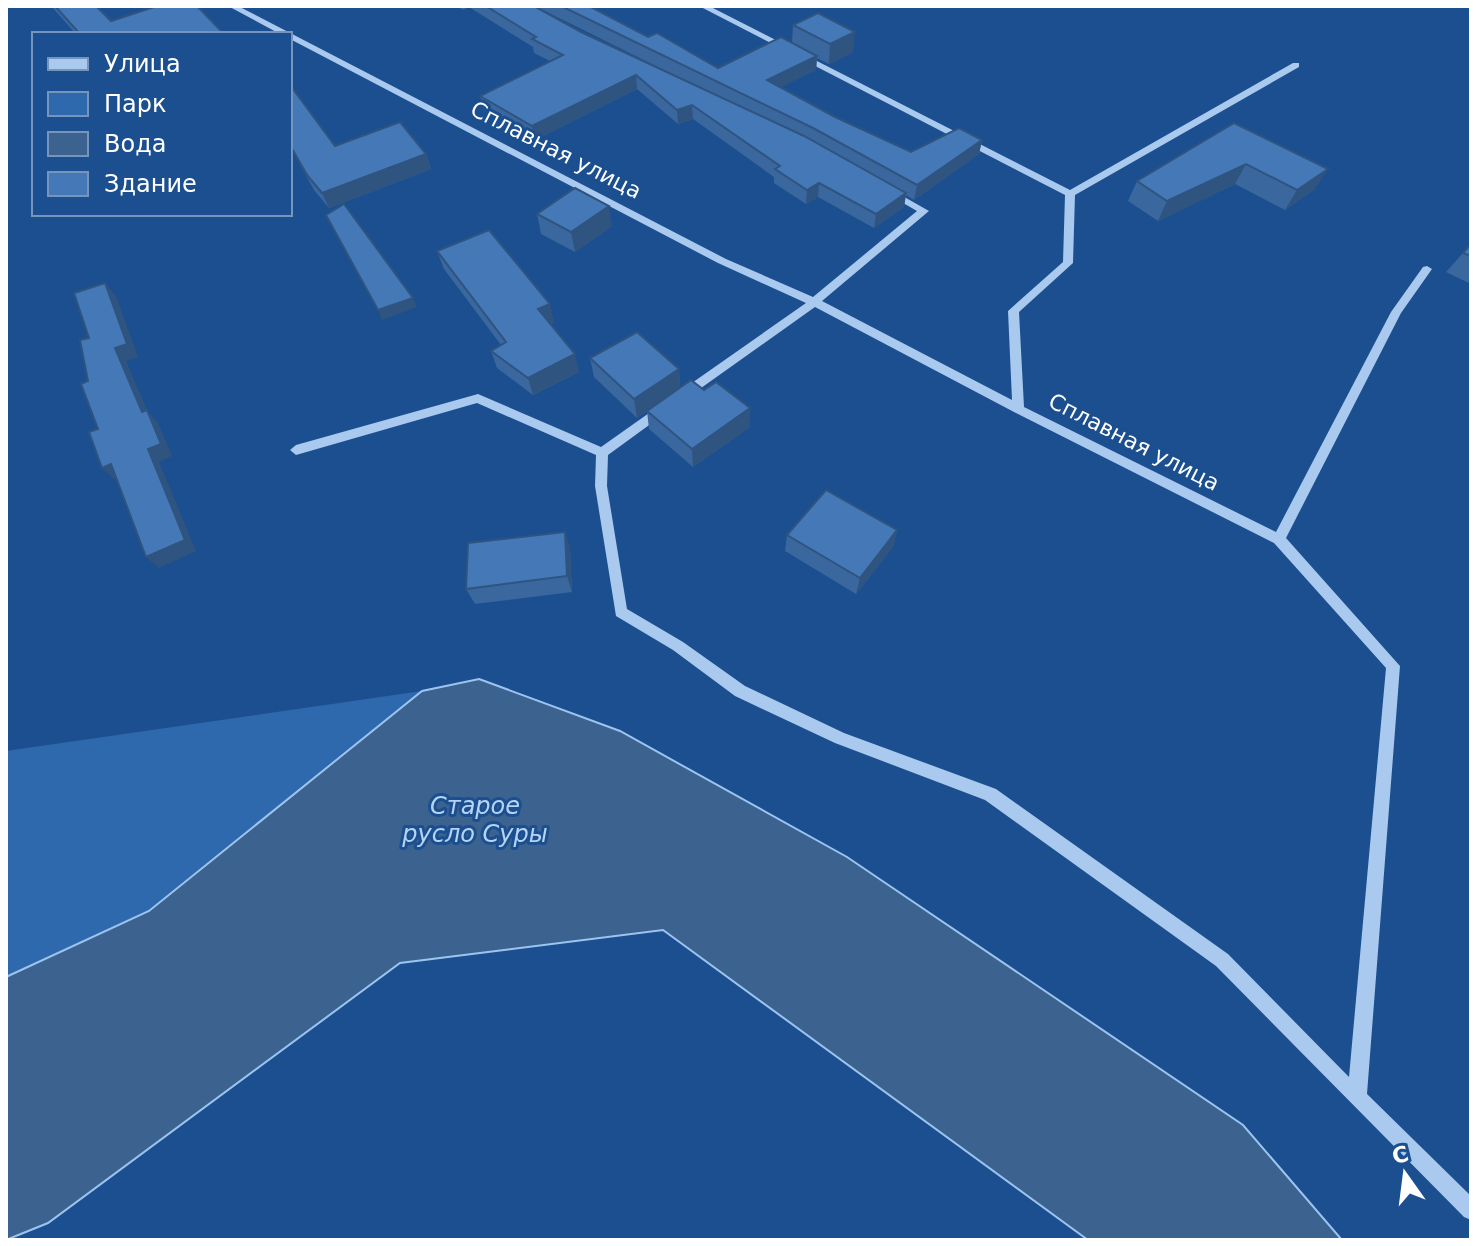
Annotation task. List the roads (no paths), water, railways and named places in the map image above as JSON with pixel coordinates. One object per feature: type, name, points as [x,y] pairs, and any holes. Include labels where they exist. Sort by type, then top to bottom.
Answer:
[{"type":"lane","name":"Сплавная улица","points":[[232,6],[282,32]]},
{"type":"lane","points":[[703,6],[1070,194]]},
{"type":"lane","name":"Сплавная улица","points":[[292,37],[722,261],[814,302],[1018,409],[1279,539],[1393,666],[1357,1098]]},
{"type":"lane","points":[[1070,194],[1296,65]]},
{"type":"lane","points":[[602,453],[814,302],[924,211],[873,183]]},
{"type":"lane","points":[[1018,409],[1013,311],[1068,263],[1070,194]]},
{"type":"lane","points":[[1279,539],[1396,312],[1427,269]]},
{"type":"lane","points":[[296,450],[478,398],[602,453]]},
{"type":"lane","points":[[602,453],[601,486],[621,612],[678,646],[740,691],[840,738],[990,794],[1222,960],[1471,1210]]},
{"type":"water","name":"Старое русло Суры","points":[[479,679],[620,731],[847,857],[1243,1125],[1342,1240],[1088,1240],[663,930],[400,963],[48,1223],[6,1240],[6,977],[149,911],[422,691]]}]
